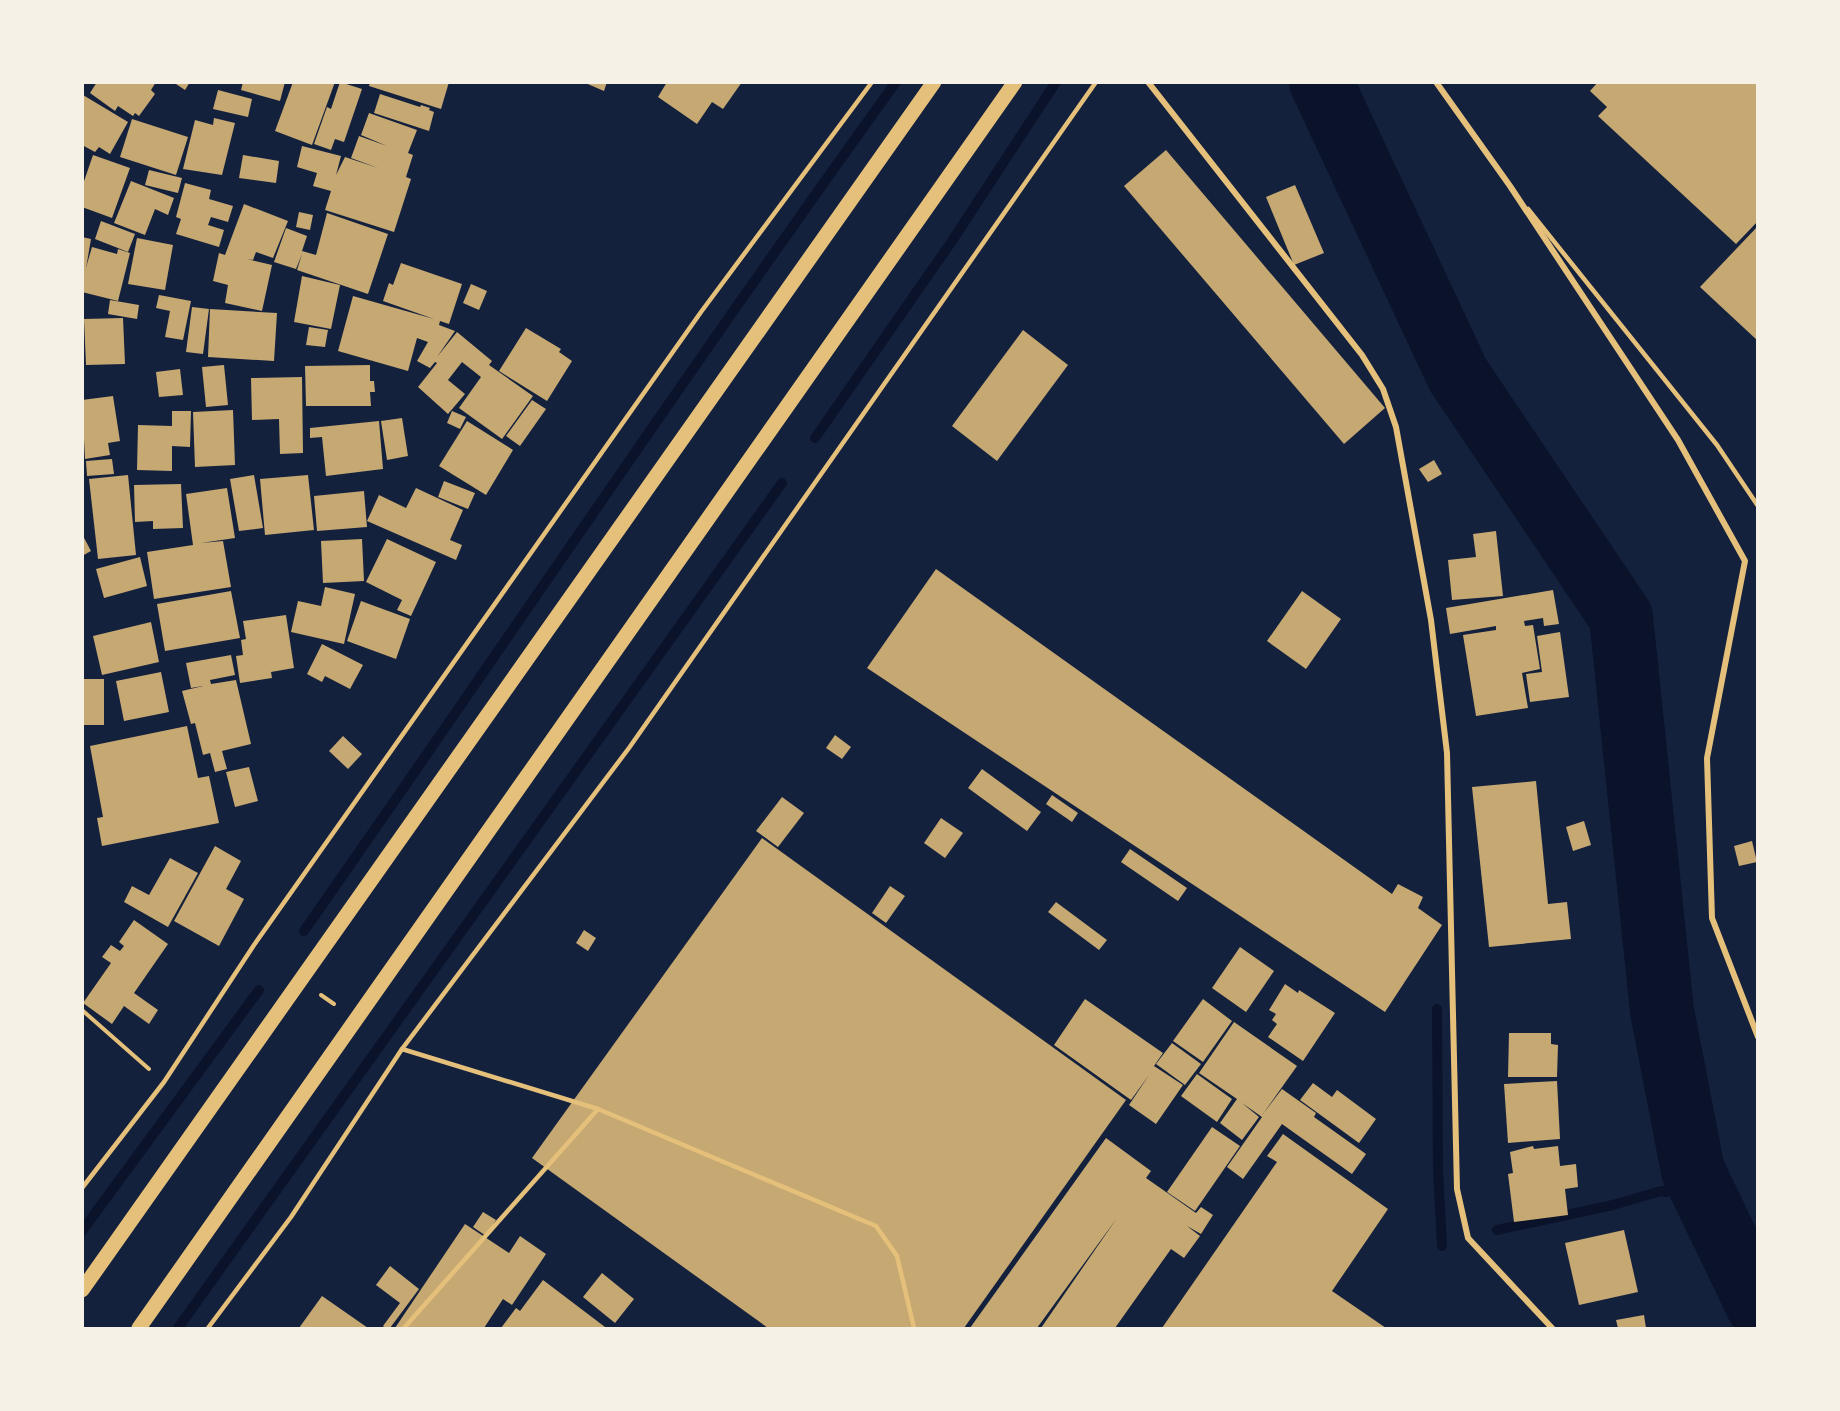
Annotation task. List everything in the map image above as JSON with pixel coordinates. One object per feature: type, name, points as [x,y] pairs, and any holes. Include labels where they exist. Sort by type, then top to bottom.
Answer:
[{"type":"main road","points":[[82,1290],[934,82]]},
{"type":"main road","points":[[139,1329],[368,998],[1015,82]]},
{"type":"street","points":[[1148,82],[1362,355],[1383,390],[1396,427],[1431,620],[1447,753],[1457,1189],[1468,1238],[1552,1329]]},
{"type":"street","points":[[1436,82],[1510,186],[1678,440],[1745,561],[1707,758],[1712,918],[1758,1036]]},
{"type":"lane","points":[[82,1188],[164,1082],[254,945],[701,312],[872,82]]},
{"type":"lane","points":[[208,1329],[291,1217],[402,1049],[636,738],[1096,82]]},
{"type":"lane","points":[[1510,186],[1717,445],[1758,506]]},
{"type":"lane","points":[[402,1049],[598,1109],[876,1226],[897,1256],[914,1329]]},
{"type":"lane","points":[[404,1329],[598,1109]]},
{"type":"path","points":[[82,1010],[164,1082]]},
{"type":"building","points":[[97,82],[156,82],[151,90],[155,94],[139,116],[135,113],[133,116],[118,106],[115,111],[90,93]]},
{"type":"building","points":[[173,82],[190,82],[185,90]]},
{"type":"building","points":[[243,82],[285,82],[280,101],[241,90]]},
{"type":"building","points":[[293,82],[335,82],[312,145],[275,131]]},
{"type":"building","points":[[340,82],[362,89],[344,142],[335,139],[331,150],[314,144],[327,107],[331,109]]},
{"type":"building","points":[[370,82],[449,82],[441,109],[369,86]]},
{"type":"building","points":[[583,82],[607,82],[604,91]]},
{"type":"building","points":[[667,82],[742,82],[723,109],[712,102],[697,124],[658,97]]},
{"type":"building","points":[[1598,82],[1758,82],[1758,221],[1736,244],[1598,116],[1607,107],[1590,91]]},
{"type":"building","points":[[218,90],[252,99],[248,117],[213,109]]},
{"type":"building","points":[[380,94],[430,108],[429,110],[434,112],[429,131],[374,113]]},
{"type":"building","points":[[83,95],[128,122],[110,154],[99,147],[95,152],[82,145]]},
{"type":"building","points":[[369,113],[417,130],[408,153],[413,155],[406,177],[411,179],[394,232],[325,210],[331,191],[313,186],[317,173],[297,167],[302,146],[341,156],[336,175],[345,157],[378,168],[351,158],[359,136],[387,146],[361,135]]},
{"type":"building","points":[[214,118],[235,123],[222,175],[183,169],[195,120],[213,125]]},
{"type":"building","points":[[132,119],[188,137],[176,175],[120,157]]},
{"type":"building","points":[[1166,150],[1385,408],[1344,444],[1124,186]]},
{"type":"building","points":[[93,155],[130,168],[112,218],[82,207],[82,187]]},
{"type":"building","points":[[243,155],[279,161],[276,183],[239,178]]},
{"type":"building","points":[[149,170],[182,178],[178,193],[145,185]]},
{"type":"building","points":[[131,181],[174,198],[168,215],[155,209],[145,235],[114,223]]},
{"type":"building","points":[[185,183],[211,190],[209,199],[233,206],[228,222],[211,217],[208,225],[224,230],[219,247],[176,234],[181,219],[176,217]]},
{"type":"building","points":[[1295,185],[1324,253],[1294,265],[1266,197]]},
{"type":"building","points":[[244,204],[288,221],[273,258],[256,252],[253,260],[247,259],[272,265],[262,311],[225,303],[228,285],[213,281],[219,253],[225,255]]},
{"type":"building","points":[[299,212],[313,215],[310,230],[296,227]]},
{"type":"building","points":[[327,213],[388,234],[368,294],[297,270],[302,254],[296,269],[274,262],[286,228],[307,236],[302,251],[316,255]]},
{"type":"building","points":[[101,221],[135,234],[128,252],[95,239]]},
{"type":"building","points":[[1758,226],[1758,341],[1700,287]]},
{"type":"building","points":[[82,237],[91,239],[84,280],[82,280]]},
{"type":"building","points":[[137,238],[173,245],[165,290],[128,284]]},
{"type":"building","points":[[92,247],[117,254],[118,249],[130,253],[118,301],[82,292],[82,281]]},
{"type":"building","points":[[401,263],[462,284],[449,324],[440,321],[439,325],[455,331],[437,357],[457,332],[492,361],[489,365],[533,396],[502,439],[459,408],[481,377],[462,362],[448,380],[465,394],[448,414],[418,387],[437,363],[435,362],[430,368],[417,361],[428,342],[417,338],[408,371],[338,351],[353,296],[434,319],[383,301],[389,283],[393,285]]},
{"type":"building","points":[[302,276],[340,285],[331,329],[294,322]]},
{"type":"building","points":[[471,284],[487,291],[479,310],[463,303]]},
{"type":"building","points":[[159,295],[191,301],[183,340],[165,337],[170,311],[156,308]]},
{"type":"building","points":[[110,300],[139,305],[137,319],[108,314]]},
{"type":"building","points":[[192,307],[209,309],[203,354],[186,352]]},
{"type":"building","points":[[210,309],[277,313],[274,361],[208,357]]},
{"type":"building","points":[[123,318],[125,364],[86,365],[84,319]]},
{"type":"building","points":[[309,327],[328,330],[325,347],[306,345]]},
{"type":"building","points":[[526,328],[561,349],[559,352],[572,361],[547,401],[499,371]]},
{"type":"building","points":[[1023,330],[1068,365],[997,461],[952,426]]},
{"type":"building","points":[[224,365],[228,405],[206,407],[202,367]]},
{"type":"building","points":[[370,365],[370,381],[374,381],[375,392],[370,392],[371,406],[306,406],[305,366]]},
{"type":"building","points":[[180,369],[183,395],[159,397],[156,372]]},
{"type":"building","points":[[302,377],[303,453],[280,454],[279,419],[252,420],[251,378]]},
{"type":"building","points":[[113,396],[120,441],[108,443],[110,455],[85,459],[82,400]]},
{"type":"building","points":[[532,400],[546,409],[520,446],[506,436]]},
{"type":"building","points":[[233,410],[235,465],[195,467],[193,412]]},
{"type":"building","points":[[172,411],[191,411],[190,447],[172,446],[172,471],[137,470],[138,425],[172,426]]},
{"type":"building","points":[[452,411],[466,417],[460,429],[447,423]]},
{"type":"building","points":[[402,418],[408,456],[387,460],[381,421]]},
{"type":"building","points":[[379,421],[383,469],[326,476],[322,437],[310,438],[310,428]]},
{"type":"building","points":[[467,421],[513,450],[486,495],[439,466]]},
{"type":"building","points":[[112,459],[114,474],[87,476],[86,461]]},
{"type":"building","points":[[1434,460],[1442,474],[1428,482],[1419,469]]},
{"type":"building","points":[[128,475],[136,555],[98,559],[89,479]]},
{"type":"building","points":[[254,475],[263,528],[239,531],[230,479]]},
{"type":"building","points":[[308,475],[314,530],[265,535],[260,479]]},
{"type":"building","points":[[444,481],[475,493],[468,509],[438,497]]},
{"type":"building","points":[[181,484],[183,528],[153,529],[153,521],[135,522],[134,485]]},
{"type":"building","points":[[227,488],[235,538],[201,543],[223,541],[231,587],[154,599],[147,552],[193,545],[186,494]]},
{"type":"building","points":[[416,488],[463,510],[450,540],[462,545],[456,560],[367,521],[379,495],[406,508]]},
{"type":"building","points":[[364,491],[367,527],[317,531],[314,496]]},
{"type":"building","points":[[1496,531],[1503,596],[1452,600],[1448,560],[1476,557],[1473,534]]},
{"type":"building","points":[[82,534],[91,551],[82,556]]},
{"type":"building","points":[[362,539],[364,581],[323,583],[321,541]]},
{"type":"building","points":[[387,539],[436,562],[411,616],[397,610],[402,600],[366,582]]},
{"type":"building","points":[[140,557],[147,586],[104,598],[96,569]]},
{"type":"building","points":[[936,569],[1392,894],[1398,884],[1423,897],[1418,908],[1442,925],[1385,1012],[867,668]]},
{"type":"building","points":[[325,587],[355,594],[344,644],[291,632],[298,601],[321,606]]},
{"type":"building","points":[[1553,590],[1559,624],[1544,626],[1543,618],[1524,621],[1525,626],[1533,625],[1540,669],[1522,673],[1528,708],[1476,716],[1463,635],[1496,630],[1496,626],[1450,634],[1446,608]]},
{"type":"building","points":[[231,591],[240,638],[165,651],[157,604]]},
{"type":"building","points":[[1302,591],[1341,619],[1306,669],[1267,641]]},
{"type":"building","points":[[361,601],[410,619],[396,659],[347,641]]},
{"type":"building","points":[[286,615],[294,668],[271,672],[272,678],[240,683],[236,656],[243,655],[241,640],[246,639],[243,621]]},
{"type":"building","points":[[151,622],[159,662],[102,675],[93,636]]},
{"type":"building","points":[[1560,632],[1569,697],[1530,702],[1526,674],[1542,672],[1537,636]]},
{"type":"building","points":[[322,644],[363,665],[350,689],[325,676],[322,682],[307,674]]},
{"type":"building","points":[[231,655],[235,675],[210,680],[211,684],[236,680],[251,744],[222,751],[227,769],[215,772],[210,753],[203,755],[195,723],[191,724],[182,691],[203,686],[191,688],[186,663]]},
{"type":"building","points":[[161,672],[169,712],[124,721],[116,681]]},
{"type":"building","points":[[82,679],[104,679],[104,725],[83,725]]},
{"type":"building","points":[[187,726],[198,778],[209,776],[219,823],[102,846],[97,818],[103,817],[90,746]]},
{"type":"building","points":[[835,735],[851,747],[842,759],[826,748]]},
{"type":"building","points":[[343,736],[362,754],[348,769],[329,751]]},
{"type":"building","points":[[249,767],[258,801],[235,807],[226,772]]},
{"type":"building","points":[[982,769],[1041,812],[1027,831],[968,788]]},
{"type":"building","points":[[1536,781],[1548,904],[1567,902],[1571,939],[1489,947],[1472,787]]},
{"type":"building","points":[[1052,795],[1078,813],[1072,822],[1046,804]]},
{"type":"building","points":[[782,797],[804,813],[778,847],[756,831]]},
{"type":"building","points":[[941,818],[963,833],[945,858],[924,843]]},
{"type":"building","points":[[1584,821],[1591,845],[1573,851],[1566,827]]},
{"type":"building","points":[[762,838],[1126,1100],[964,1328],[768,1328],[532,1158]]},
{"type":"building","points":[[1752,841],[1757,862],[1739,866],[1734,846]]},
{"type":"building","points":[[215,846],[241,861],[226,889],[244,899],[219,946],[174,921]]},
{"type":"building","points":[[1130,849],[1187,888],[1178,901],[1121,862]]},
{"type":"building","points":[[170,858],[198,873],[168,927],[124,902],[132,886],[149,895]]},
{"type":"building","points":[[890,886],[905,896],[886,923],[872,913]]},
{"type":"building","points":[[1056,902],[1107,940],[1099,950],[1048,912]]},
{"type":"building","points":[[134,920],[168,944],[134,993],[158,1010],[149,1024],[124,1006],[112,1024],[83,1003],[111,963],[102,957],[111,945],[120,951],[124,946],[119,942]]},
{"type":"building","points":[[584,930],[596,938],[588,951],[576,943]]},
{"type":"building","points":[[1240,947],[1274,971],[1246,1012],[1212,988]]},
{"type":"building","points":[[1285,984],[1298,993],[1299,990],[1335,1013],[1303,1061],[1268,1037],[1277,1024],[1272,1020],[1276,1014],[1269,1010]]},
{"type":"building","points":[[1085,999],[1163,1053],[1154,1066],[1183,1085],[1156,1124],[1129,1105],[1149,1075],[1131,1100],[1054,1045]]},
{"type":"building","points":[[1203,999],[1232,1021],[1203,1062],[1173,1041]]},
{"type":"building","points":[[1234,1022],[1297,1066],[1263,1114],[1282,1089],[1316,1113],[1314,1117],[1366,1154],[1352,1174],[1282,1124],[1243,1179],[1227,1167],[1262,1117],[1242,1103],[1259,1117],[1242,1140],[1220,1123],[1237,1099],[1199,1073]]},
{"type":"building","points":[[1509,1033],[1551,1033],[1551,1044],[1558,1045],[1557,1077],[1508,1077]]},
{"type":"building","points":[[1172,1043],[1201,1064],[1185,1085],[1156,1064]]},
{"type":"building","points":[[1197,1074],[1232,1099],[1217,1122],[1181,1096]]},
{"type":"building","points":[[1557,1081],[1560,1139],[1508,1143],[1504,1084]]},
{"type":"building","points":[[1313,1083],[1332,1097],[1337,1090],[1376,1119],[1359,1143],[1300,1100]]},
{"type":"building","points":[[1212,1127],[1240,1146],[1195,1211],[1167,1192]]},
{"type":"building","points":[[1283,1134],[1388,1209],[1332,1291],[1386,1328],[1162,1328],[1277,1162],[1267,1156]]},
{"type":"building","points":[[1106,1138],[1151,1171],[1146,1178],[1196,1213],[1201,1207],[1213,1215],[1201,1234],[1187,1226],[1200,1236],[1184,1258],[1171,1249],[1115,1328],[1041,1328],[1117,1218],[1037,1328],[970,1328]]},
{"type":"building","points":[[1533,1146],[1534,1149],[1558,1146],[1560,1166],[1576,1164],[1578,1187],[1565,1189],[1568,1215],[1514,1222],[1508,1174],[1513,1173],[1510,1152]]},
{"type":"building","points":[[483,1212],[496,1220],[486,1236],[473,1227]]},
{"type":"building","points":[[465,1224],[509,1253],[520,1236],[546,1254],[512,1305],[503,1299],[484,1328],[395,1328]]},
{"type":"building","points":[[1624,1230],[1638,1292],[1579,1305],[1565,1243]]},
{"type":"building","points":[[390,1266],[419,1289],[390,1328],[385,1328],[383,1326],[400,1303],[376,1285]]},
{"type":"building","points":[[602,1273],[634,1299],[615,1323],[583,1297]]},
{"type":"building","points":[[543,1280],[605,1327],[501,1328],[516,1308],[520,1311]]},
{"type":"building","points":[[322,1296],[368,1328],[299,1328]]},
{"type":"building","points":[[1644,1315],[1646,1328],[1618,1328],[1616,1320]]},
{"type":"waterway","points":[[304,931],[672,399],[896,82]]},
{"type":"waterway","points":[[815,438],[952,241],[1056,82]]},
{"type":"waterway","points":[[1321,82],[1458,375],[1621,617],[1662,1011],[1693,1171],[1758,1306]]},
{"type":"waterway","points":[[178,1328],[782,483]]},
{"type":"waterway","points":[[82,1231],[259,990]]},
{"type":"waterway","points":[[1437,1009],[1438,1169],[1442,1246]]},
{"type":"waterway","points":[[1497,1230],[1613,1205],[1661,1191],[1666,1192],[1693,1171]]}]
